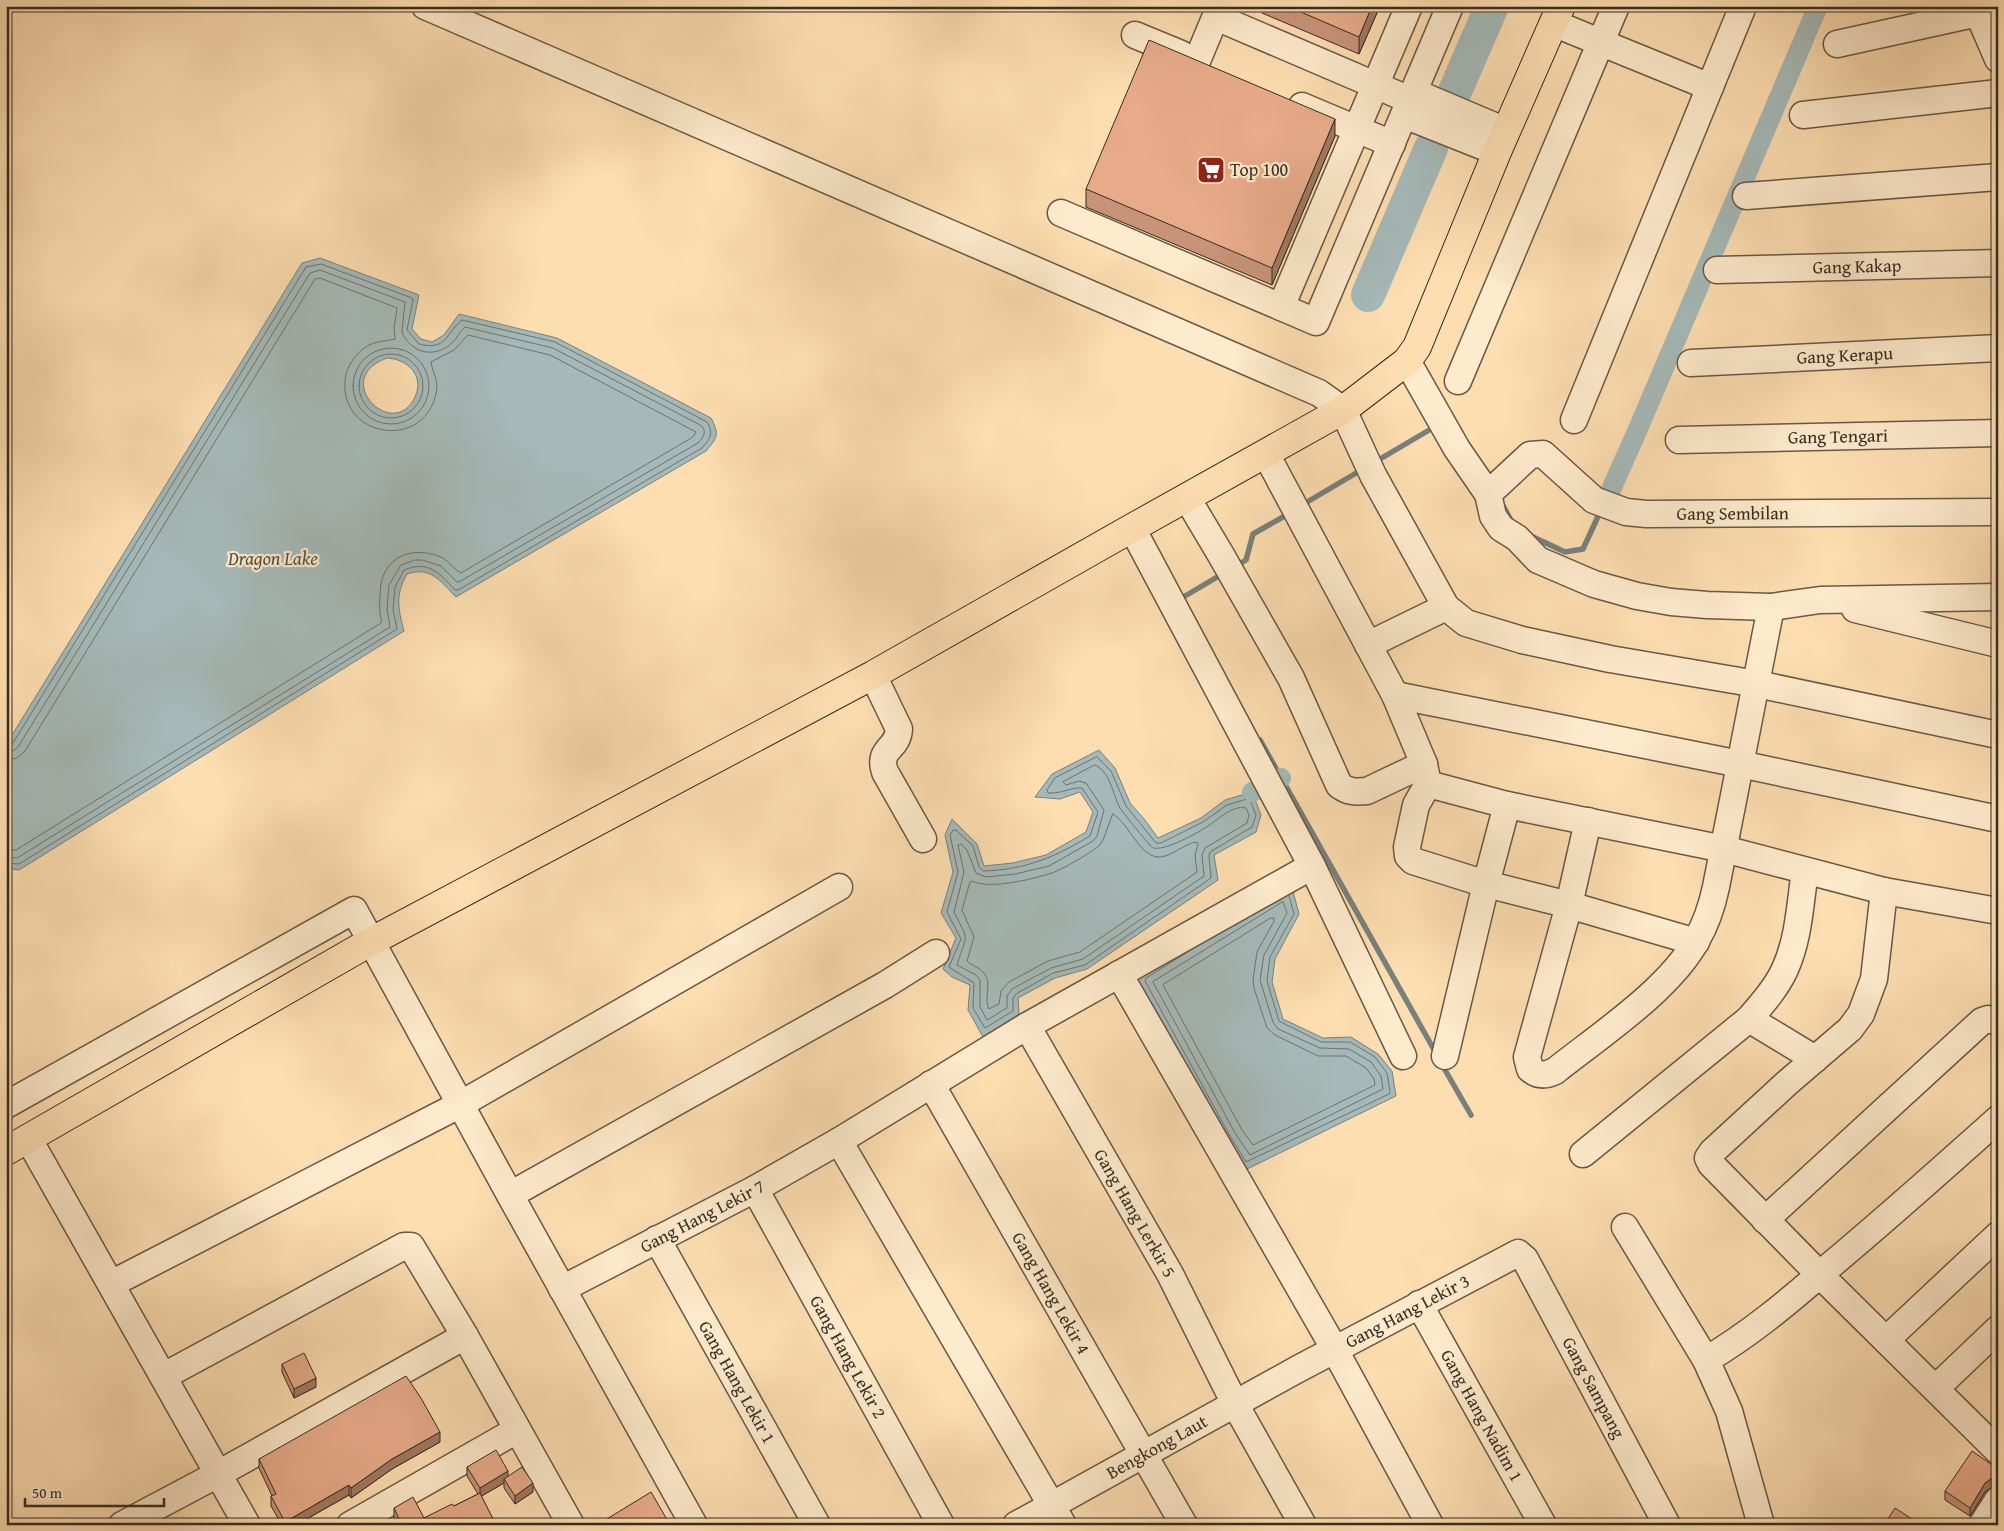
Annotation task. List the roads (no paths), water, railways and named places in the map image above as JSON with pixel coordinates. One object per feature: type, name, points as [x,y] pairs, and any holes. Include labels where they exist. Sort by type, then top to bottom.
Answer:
[{"type":"main road","points":[[17,1144],[370,942],[873,675],[1343,410],[1406,361],[1422,338],[1502,141],[1557,14]]},
{"type":"street","points":[[425,6],[1305,386],[1325,397],[1343,410],[1368,464],[1446,607],[1466,623],[1522,640],[1668,670],[1757,684],[1998,736]]},
{"type":"street","points":[[1280,307],[1409,6]]},
{"type":"street","points":[[1061,213],[1316,322],[1450,6]]},
{"type":"street","points":[[1458,381],[1616,6]]},
{"type":"street","points":[[1574,420],[1743,6]]},
{"type":"street","points":[[1837,44],[1982,9],[1998,59]]},
{"type":"street","points":[[1135,35],[1206,65],[1218,12],[1410,102],[1502,141]]},
{"type":"street","points":[[1557,14],[1601,42],[1710,87]]},
{"type":"street","points":[[1803,115],[1998,93]]},
{"type":"street","points":[[1277,95],[1392,144]]},
{"type":"street","points":[[1746,196],[1998,177]]},
{"type":"street","name":"Gang Kakap","points":[[1717,270],[1998,263]]},
{"type":"street","name":"Gang Kerapu","points":[[1691,363],[1998,348]]},
{"type":"street","points":[[1406,361],[1457,449],[1493,490],[1493,516],[1501,528],[1518,538],[1538,560],[1594,584],[1637,596],[1671,602],[1771,606],[1820,600],[1998,597]]},
{"type":"street","name":"Gang Tengari","points":[[1679,440],[1998,433]]},
{"type":"street","points":[[1266,454],[1292,506],[1395,695],[1426,774],[1416,805],[1407,847],[1408,856],[1413,861],[1486,884],[1569,905],[1696,942]]},
{"type":"street","name":"Gang Sembilan","points":[[1493,490],[1530,456],[1542,454],[1594,500],[1626,512],[1646,514],[1998,512]]},
{"type":"street","points":[[1187,498],[1291,678],[1340,785],[1347,791],[1367,791],[1426,774],[1507,805],[1724,849],[1884,891],[1998,910]]},
{"type":"street","points":[[1132,528],[1312,866],[1404,1056]]},
{"type":"street","points":[[1820,600],[1998,644]]},
{"type":"street","points":[[1588,821],[1569,905],[1527,1057],[1530,1069],[1540,1074],[1547,1075],[1555,1071],[1646,999],[1671,975],[1696,942],[1710,914],[1771,606]]},
{"type":"street","points":[[1368,646],[1446,607]]},
{"type":"street","points":[[873,675],[899,729],[898,735],[884,756],[882,764],[923,839]]},
{"type":"street","points":[[1395,695],[1740,764],[1998,819]]},
{"type":"street","points":[[1445,1056],[1507,805]]},
{"type":"street","name":"Gang Hang Lekir 7","points":[[562,1289],[755,1189],[839,1141],[1027,1026],[1312,866]]},
{"type":"street","points":[[1583,1154],[1749,1019],[1767,998],[1785,970],[1796,940],[1804,871]]},
{"type":"street","points":[[111,1284],[461,1104],[839,887]]},
{"type":"street","points":[[1884,891],[1874,979],[1861,1014],[1850,1029],[1712,1152],[1708,1158],[1711,1164],[1765,1220],[1998,1450]]},
{"type":"street","points":[[6,1105],[354,910],[694,1525]]},
{"type":"street","points":[[510,1195],[885,985],[936,953]]},
{"type":"street","points":[[1119,974],[1335,1350],[1430,1525]]},
{"type":"street","points":[[1749,1019],[1815,1059]]},
{"type":"street","points":[[1765,1220],[1982,1021],[1988,1019],[1998,1022]]},
{"type":"street","name":"Gang Hang Lerkir 5","points":[[1027,1026],[1170,1274],[1235,1404],[1303,1525]]},
{"type":"street","name":"Gang Hang Lekir 4","points":[[931,1084],[1184,1525]]},
{"type":"street","points":[[1706,1360],[1744,1336],[1820,1275],[1998,1119]]},
{"type":"street","points":[[839,1141],[1057,1515]]},
{"type":"street","points":[[17,1144],[111,1284],[247,1525]]},
{"type":"street","name":"Gang Hang Lekir 2","points":[[755,1189],[941,1525]]},
{"type":"street","points":[[1625,1228],[1706,1360],[1729,1411],[1761,1525]]},
{"type":"street","points":[[1886,1340],[1998,1235]]},
{"type":"street","name":"Gang Hang Lekir 1","points":[[657,1240],[818,1525]]},
{"type":"street","points":[[164,1376],[408,1245],[414,1250],[465,1336],[517,1430],[562,1521]]},
{"type":"street","name":"Gang Hang Lekir 3","points":[[1298,1369],[1518,1253]]},
{"type":"street","name":"Gang Sampang","points":[[1518,1253],[1525,1259],[1667,1525]]},
{"type":"street","name":"Gang Hang Nadim 1","points":[[1419,1304],[1543,1525]]},
{"type":"street","points":[[1936,1388],[1998,1330]]},
{"type":"street","points":[[122,1525],[218,1474],[465,1336]]},
{"type":"street","name":"Bengkong Laut","points":[[1016,1525],[1057,1515],[1144,1453],[1298,1369]]},
{"type":"street","points":[[350,1525],[517,1430]]},
{"type":"street","points":[[1982,1525],[1998,1500]]},
{"type":"water","name":"Dragon Lake","points":[[320,258],[419,295],[412,329],[421,339],[432,342],[444,335],[459,314],[557,338],[711,418],[716,428],[715,439],[706,451],[456,597],[434,576],[423,572],[407,574],[399,595],[400,615],[404,631],[19,870],[6,868],[6,745],[302,263]],"holes":[[[387,358],[407,365],[416,375],[418,382],[415,397],[405,409],[394,413],[382,410],[371,403],[365,392],[364,379],[371,368]]]},
{"type":"water","points":[[1099,750],[1115,768],[1130,803],[1158,838],[1201,818],[1225,800],[1252,792],[1261,815],[1256,832],[1214,855],[1218,880],[1087,969],[1055,978],[1018,998],[1019,1014],[983,1037],[968,1010],[970,985],[952,977],[943,969],[956,938],[941,913],[953,872],[945,835],[952,819],[977,844],[984,866],[1013,863],[1046,855],[1086,832],[1093,812],[1080,792],[1060,799],[1035,797],[1052,774]]},
{"type":"water","points":[[1291,884],[1299,914],[1275,959],[1272,982],[1283,1019],[1323,1038],[1351,1037],[1378,1054],[1392,1071],[1396,1096],[1245,1170],[1137,978]]},
{"type":"waterway","points":[[1453,96],[1492,6]]},
{"type":"waterway","points":[[1606,501],[1818,6]]},
{"type":"waterway","points":[[1368,295],[1431,148]]},
{"type":"waterway","points":[[1375,462],[1436,426]]},
{"type":"waterway","points":[[1302,505],[1363,469]]},
{"type":"waterway","points":[[1501,502],[1512,522]]},
{"type":"waterway","points":[[1529,535],[1565,552],[1583,549],[1601,510]]},
{"type":"waterway","points":[[1236,566],[1246,560],[1253,534],[1290,513]]},
{"type":"waterway","points":[[1182,601],[1180,599],[1224,573]]},
{"type":"waterway","points":[[1260,740],[1437,1055]]},
{"type":"waterway","points":[[1252,792],[1281,778]]},
{"type":"waterway","points":[[1441,1063],[1471,1115]]},
{"type":"place","name":"Top 100","points":[[1211,170]]}]
